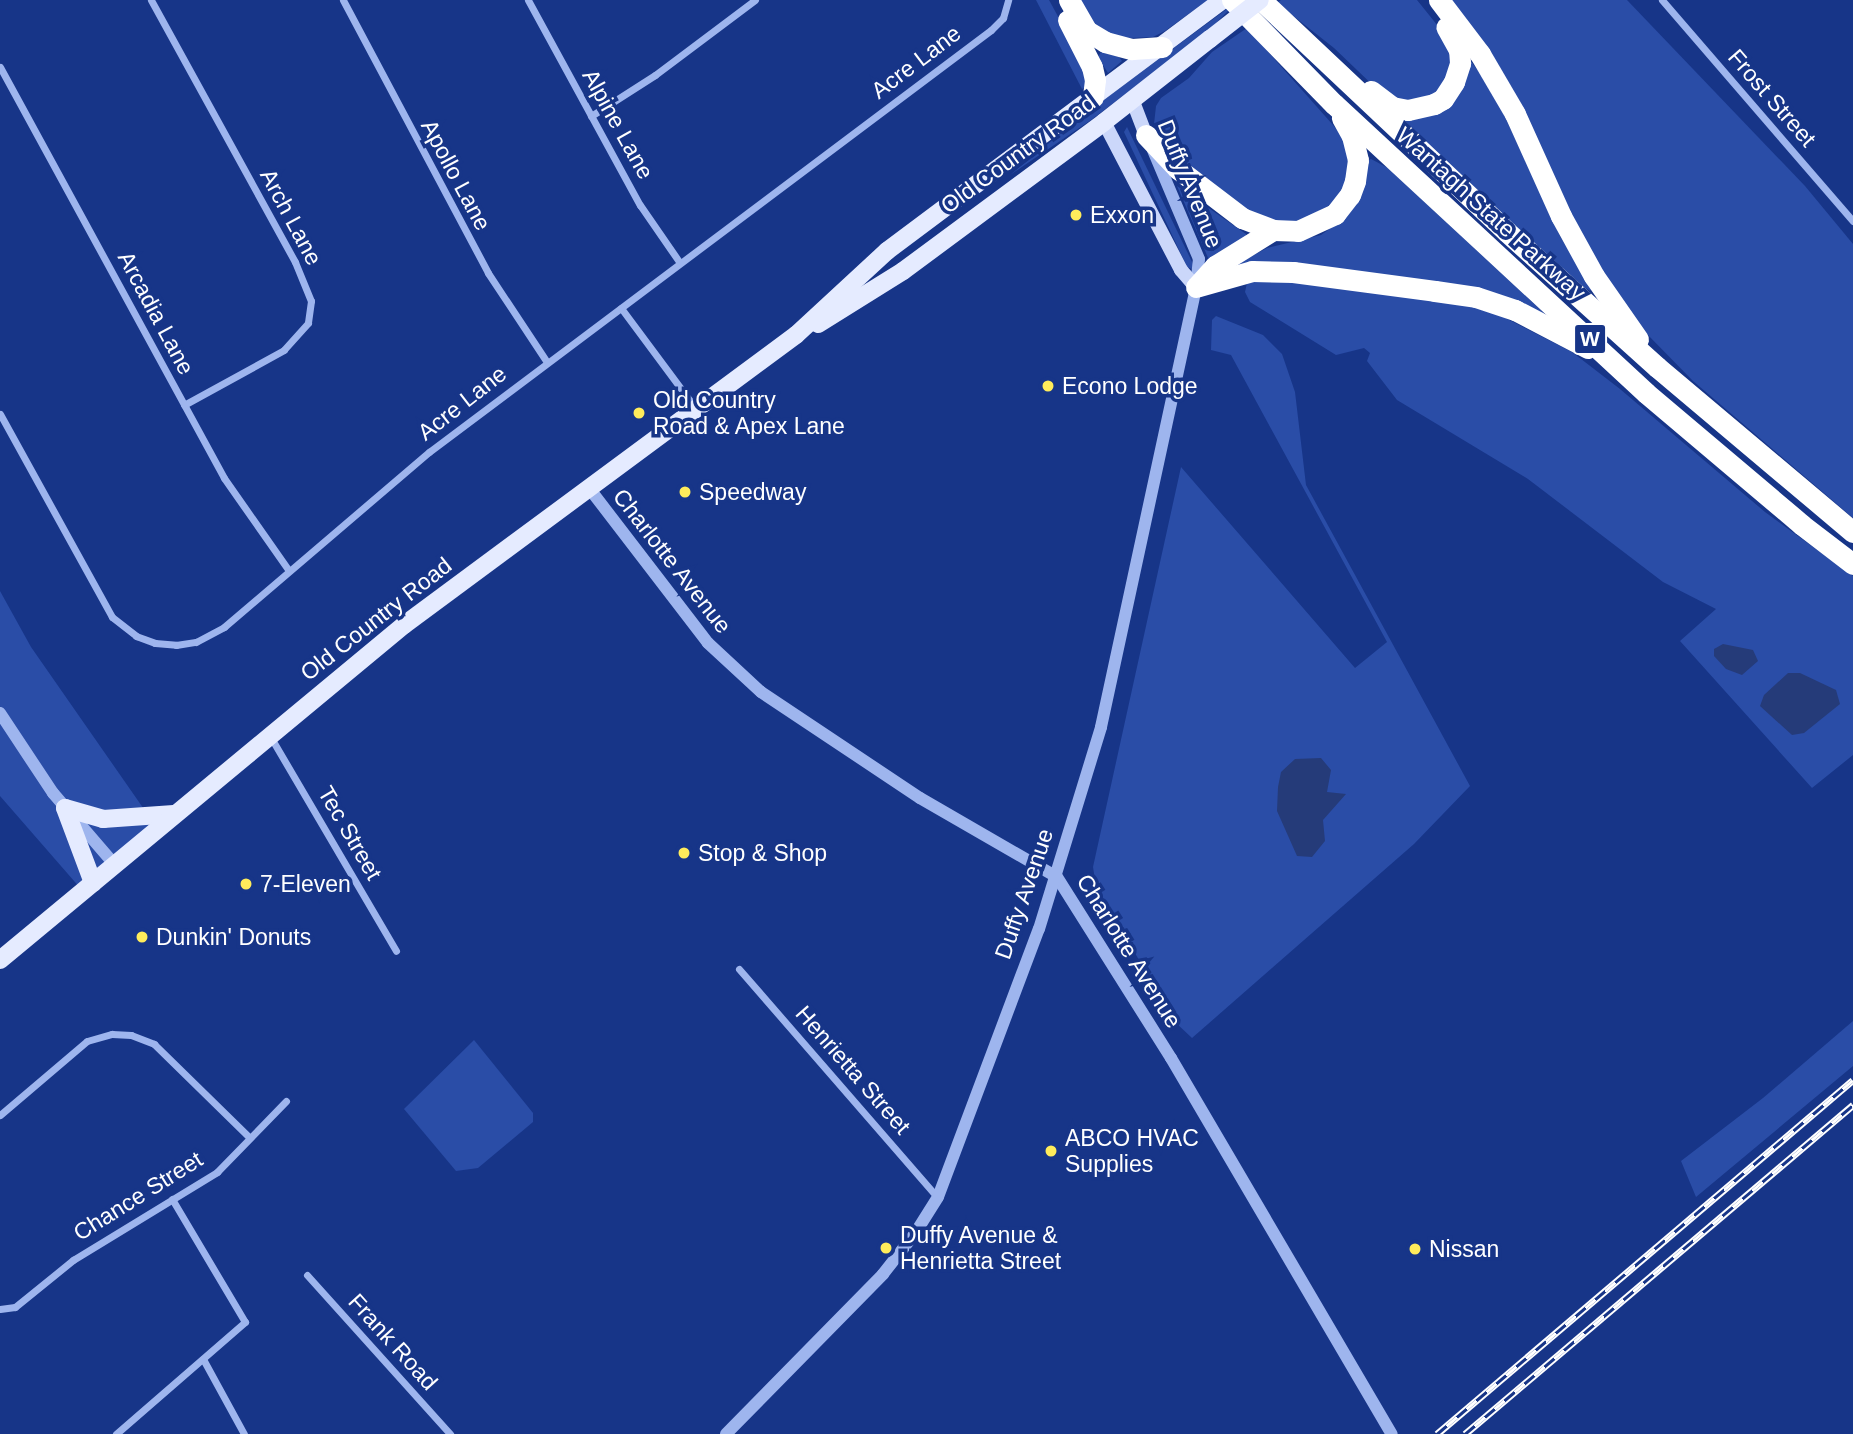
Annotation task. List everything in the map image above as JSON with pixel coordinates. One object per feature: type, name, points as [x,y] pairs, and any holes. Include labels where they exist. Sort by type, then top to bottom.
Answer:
[{"type":"highway","points":[[1057,0],[1092,66],[1095,79],[1093,97]]},
{"type":"highway","points":[[1069,0],[1087,31],[1105,42],[1132,49],[1162,47]]},
{"type":"highway","name":"Wantagh State Parkway","points":[[1232,0],[1334,104],[1656,402],[1802,525],[1853,564]]},
{"type":"highway","name":"Wantagh State Parkway","points":[[1261,0],[1657,367],[1853,532]]},
{"type":"highway","points":[[1291,30],[1392,107],[1420,108],[1443,99],[1454,82],[1460,63],[1459,50],[1451,34],[1426,0]]},
{"type":"highway","points":[[1438,0],[1492,74],[1516,114],[1561,216],[1594,276],[1657,367]]},
{"type":"highway","points":[[1146,135],[1178,169],[1242,218],[1273,230],[1298,231],[1335,214],[1350,195],[1358,160],[1352,136],[1334,104]]},
{"type":"highway","points":[[1196,287],[1215,266],[1273,230]]},
{"type":"highway","points":[[1196,287],[1252,271],[1293,272],[1476,297],[1515,310],[1616,363]]},
{"type":"main road","name":"Old Country Road","points":[[0,960],[404,625],[796,335],[887,251],[1223,0]]},
{"type":"main road","name":"Old Country Road","points":[[796,335],[840,313],[903,271],[1104,122],[1261,0]]},
{"type":"main road","name":"Duffy Avenue","points":[[1132,99],[1146,135]]},
{"type":"main road","name":"Duffy Avenue","points":[[1104,122],[1181,270],[1196,287]]},
{"type":"main road","points":[[65,807],[103,819],[174,814]]},
{"type":"main road","points":[[65,807],[93,883]]},
{"type":"street","name":"Arch Lane","points":[[151,0],[295,262],[311,301],[308,323],[284,350],[184,405]]},
{"type":"street","name":"Apollo Lane","points":[[343,0],[488,273],[547,362]]},
{"type":"street","name":"Alpine Lane","points":[[528,0],[640,205],[680,262]]},
{"type":"street","points":[[592,116],[655,75],[755,0]]},
{"type":"street","name":"Acre Lane","points":[[0,414],[112,617],[136,636],[176,645],[203,639],[224,627],[429,452],[992,30],[1003,18],[1007,0]]},
{"type":"street","name":"Frost Street","points":[[1662,0],[1853,221]]},
{"type":"street","name":"Arcadia Lane","points":[[0,66],[224,478],[289,571]]},
{"type":"street","name":"Duffy Avenue","points":[[726,1434],[883,1273],[916,1232],[938,1197],[994,1054],[1057,877],[1101,727],[1196,287],[1199,259],[1146,135]]},
{"type":"street","points":[[621,308],[697,410]]},
{"type":"street","points":[[0,433],[8,428]]},
{"type":"street","name":"Charlotte Avenue","points":[[589,488],[708,643],[761,692],[920,798],[1057,877],[1171,1058],[1392,1434]]},
{"type":"street","points":[[0,713],[32,763],[65,807],[115,865]]},
{"type":"street","name":"Tec Street","points":[[270,735],[396,951]]},
{"type":"street","name":"Henrietta Street","points":[[738,969],[938,1197]]},
{"type":"street","points":[[0,1115],[87,1041],[112,1034],[131,1035],[154,1044],[250,1138]]},
{"type":"street","name":"Chance Street","points":[[0,1310],[15,1307],[73,1260],[217,1172],[286,1101]]},
{"type":"street","points":[[116,1434],[245,1322],[172,1199]]},
{"type":"street","name":"Frank Road","points":[[307,1275],[450,1434]]},
{"type":"street","points":[[203,1359],[244,1434]]},
{"type":"shaded area","points":[[1036,0],[1049,0],[1088,71],[1087,86],[1082,89]]},
{"type":"shaded area","points":[[1076,0],[1208,0],[1153,37],[1130,38],[1103,34]]},
{"type":"shaded area","points":[[1239,0],[1206,33],[1091,120],[1010,175],[1087,112]]},
{"type":"shaded area","points":[[1281,0],[1417,0],[1446,36],[1453,57],[1449,81],[1430,97],[1405,103],[1381,93],[1334,48],[1277,3]]},
{"type":"shaded area","points":[[1447,0],[1627,0],[1805,186],[1853,244],[1853,518],[1693,381],[1645,332],[1603,276]]},
{"type":"shaded area","points":[[1247,28],[1344,139],[1348,158],[1347,180],[1336,202],[1292,225],[1242,212],[1161,141],[1154,124],[1156,106],[1161,98],[1189,78],[1212,52]]},
{"type":"shaded area","points":[[1101,52],[1119,57],[1122,61],[1108,73],[1098,57]]},
{"type":"shaded area","points":[[1470,60],[1493,91],[1561,238],[1592,288],[1590,291],[1559,270],[1389,110],[1410,117]]},
{"type":"shaded area","points":[[1127,127],[1194,266],[1192,269],[1187,267],[1124,132]]},
{"type":"shaded area","points":[[1371,159],[1388,168],[1544,313],[1544,320],[1499,297],[1233,266],[1267,248],[1321,235],[1342,220],[1365,162]]},
{"type":"shaded area","points":[[1177,186],[1246,234],[1246,237],[1209,260]]},
{"type":"shaded area","points":[[1256,277],[1454,301],[1494,312],[1572,352],[1620,389],[1765,512],[1853,576],[1853,755],[1812,788],[1680,641],[1716,609],[1663,582],[1528,479],[1397,400],[1367,361],[1370,353],[1364,348],[1336,355],[1250,302],[1245,292],[1247,283]]},
{"type":"shaded area","points":[[1216,316],[1263,335],[1282,354],[1295,392],[1306,485],[1470,786],[1414,844],[1192,1038],[1175,1022],[1096,886],[1093,867],[1181,467],[1355,668],[1387,642],[1231,355],[1211,350],[1212,320]]},
{"type":"shaded area","points":[[0,591],[31,647],[155,825],[81,889],[0,796]]},
{"type":"shaded area","points":[[1723,644],[1753,650],[1758,661],[1742,675],[1726,669],[1714,656],[1714,649]]},
{"type":"shaded area","points":[[1788,673],[1800,673],[1836,690],[1840,704],[1804,733],[1792,735],[1760,706],[1764,695]]},
{"type":"shaded area","points":[[1321,758],[1331,770],[1327,792],[1346,794],[1323,820],[1325,841],[1312,857],[1297,856],[1277,811],[1281,772],[1295,759]]},
{"type":"shaded area","points":[[1853,1021],[1853,1066],[1696,1197],[1681,1161],[1763,1098]]},
{"type":"shaded area","points":[[474,1040],[533,1113],[533,1122],[478,1168],[456,1171],[404,1109]]},
{"type":"railway","points":[[1437,1434],[1853,1080]]},
{"type":"railway","points":[[1465,1434],[1853,1105]]},
{"type":"place","name":"Exxon","points":[[1076,215]]},
{"type":"place","name":"Econo Lodge","points":[[1048,386]]},
{"type":"place","name":"Old Country Road & Apex Lane","points":[[639,413]]},
{"type":"place","name":"Speedway","points":[[685,492]]},
{"type":"place","name":"Stop & Shop","points":[[684,853]]},
{"type":"place","name":"7-Eleven","points":[[246,884]]},
{"type":"place","name":"Dunkin' Donuts","points":[[142,937]]},
{"type":"place","name":"ABCO HVAC Supplies","points":[[1051,1151]]},
{"type":"place","name":"Duffy Avenue & Henrietta Street","points":[[886,1248]]},
{"type":"place","name":"Nissan","points":[[1415,1249]]}]
